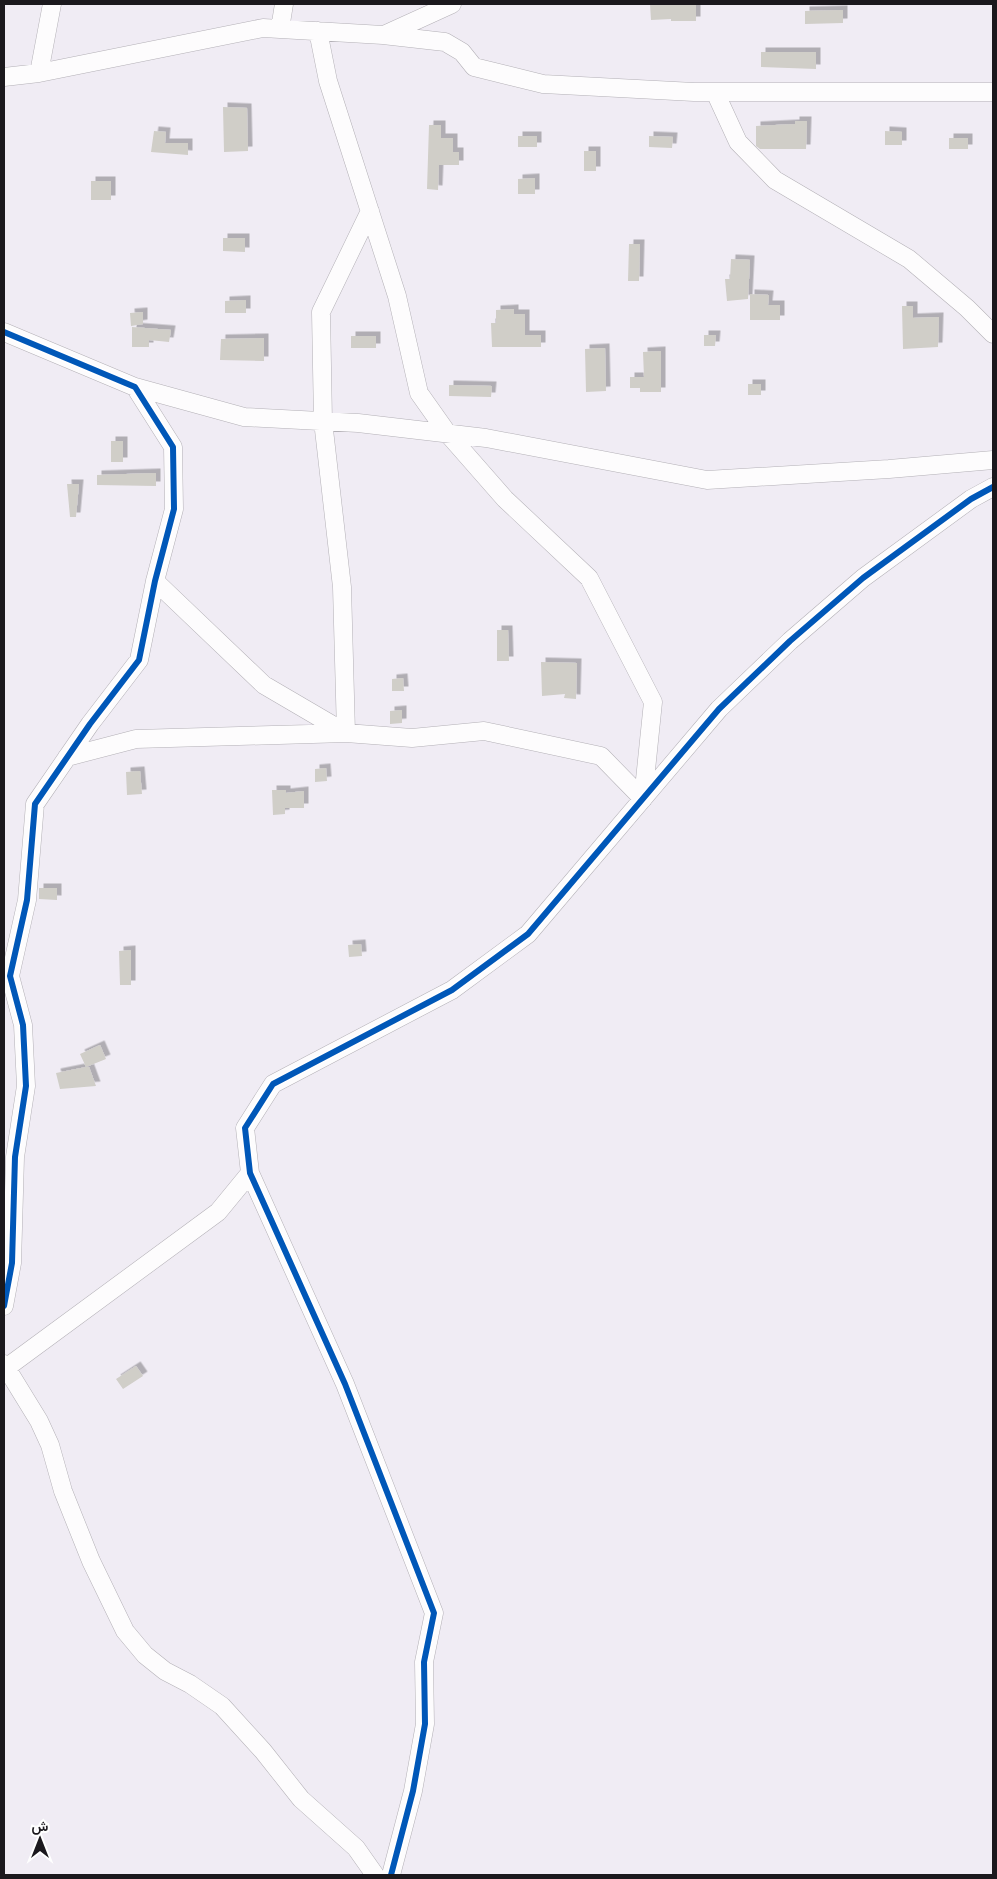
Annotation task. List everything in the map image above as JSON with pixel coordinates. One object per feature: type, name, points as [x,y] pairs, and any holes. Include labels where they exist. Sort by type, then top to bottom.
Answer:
[{"type":"street","points":[[40,73],[52,4]]},
{"type":"street","points":[[280,29],[284,4]]},
{"type":"street","points":[[383,35],[452,4]]},
{"type":"street","points":[[4,77],[40,73],[263,28],[383,35],[445,42],[462,52],[474,67],[543,84],[715,92],[993,92]]},
{"type":"street","points":[[318,31],[328,81],[397,296],[419,393],[448,434],[506,500],[589,578],[653,702],[643,799]]},
{"type":"street","points":[[715,92],[738,142],[775,180],[909,259],[968,308],[993,334]]},
{"type":"street","points":[[346,733],[342,587],[323,421],[321,312],[370,211]]},
{"type":"street","points":[[4,332],[135,387],[244,417],[358,423],[486,438],[707,480],[889,469],[993,460]]},
{"type":"street","points":[[4,1306],[12,1263],[9,1154],[26,1086],[23,1025],[9,987],[27,900],[35,804],[67,757],[139,660],[155,581],[174,510],[173,447],[135,387]]},
{"type":"street","points":[[391,1875],[413,1791],[425,1724],[424,1662],[434,1613],[345,1384],[250,1173],[245,1128],[273,1084],[452,990],[528,934],[719,709],[790,641],[864,578],[971,499],[993,486]]},
{"type":"street","points":[[155,581],[264,685],[346,733]]},
{"type":"street","points":[[67,757],[136,739],[346,733],[412,738],[484,732],[601,756],[643,799]]},
{"type":"street","points":[[250,1173],[218,1212],[5,1366],[39,1421],[50,1445],[66,1500],[91,1560],[125,1631],[145,1655],[165,1671],[190,1684],[222,1706],[263,1750],[301,1799],[356,1848],[375,1875]]},
{"type":"building","points":[[650,4],[696,4],[696,21],[651,20]]},
{"type":"building","points":[[843,10],[843,23],[805,24],[805,11]]},
{"type":"building","points":[[761,52],[816,52],[816,69],[761,67]]},
{"type":"building","points":[[223,107],[247,108],[248,151],[224,152]]},
{"type":"building","points":[[795,121],[807,121],[806,149],[760,149],[756,146],[756,126],[795,124]]},
{"type":"building","points":[[429,125],[441,125],[441,138],[453,138],[453,152],[459,152],[459,165],[439,165],[438,190],[427,189]]},
{"type":"building","points":[[154,131],[166,132],[165,143],[188,143],[188,155],[151,152]]},
{"type":"building","points":[[885,131],[902,132],[902,145],[885,145]]},
{"type":"building","points":[[518,136],[537,136],[537,147],[518,147]]},
{"type":"building","points":[[649,136],[673,137],[672,148],[649,147]]},
{"type":"building","points":[[949,138],[968,138],[968,149],[949,149]]},
{"type":"building","points":[[584,151],[596,151],[596,171],[584,171]]},
{"type":"building","points":[[535,178],[535,194],[518,194],[518,179]]},
{"type":"building","points":[[91,181],[111,181],[111,200],[91,200]]},
{"type":"building","points":[[223,238],[245,238],[245,252],[223,251]]},
{"type":"building","points":[[629,244],[640,244],[639,281],[628,281]]},
{"type":"building","points":[[731,259],[750,260],[748,299],[727,301],[725,279],[730,279]]},
{"type":"building","points":[[750,294],[769,295],[768,305],[780,305],[780,320],[750,320]]},
{"type":"building","points":[[246,300],[246,313],[225,313],[225,301]]},
{"type":"building","points":[[902,306],[913,306],[913,318],[939,317],[938,347],[903,349]]},
{"type":"building","points":[[514,309],[514,314],[525,314],[525,335],[541,335],[541,347],[492,347],[491,323],[496,323],[496,310]]},
{"type":"building","points":[[143,312],[143,324],[131,326],[130,313]]},
{"type":"building","points":[[132,327],[171,330],[169,342],[149,340],[149,347],[132,347]]},
{"type":"building","points":[[704,335],[716,335],[715,346],[704,346]]},
{"type":"building","points":[[351,336],[376,336],[376,348],[351,348]]},
{"type":"building","points":[[264,338],[264,361],[220,360],[221,339]]},
{"type":"building","points":[[605,348],[606,391],[586,392],[585,349]]},
{"type":"building","points":[[661,351],[661,392],[640,392],[640,388],[630,388],[630,377],[644,377],[643,352]]},
{"type":"building","points":[[748,384],[761,384],[761,395],[748,395]]},
{"type":"building","points":[[449,385],[492,386],[491,397],[449,396]]},
{"type":"building","points":[[111,441],[123,441],[123,462],[111,462]]},
{"type":"building","points":[[156,473],[156,486],[97,485],[97,475]]},
{"type":"building","points":[[67,484],[79,484],[76,517],[70,517]]},
{"type":"building","points":[[497,630],[508,630],[509,661],[497,661]]},
{"type":"building","points":[[541,662],[577,663],[576,699],[564,698],[565,694],[542,696]]},
{"type":"building","points":[[403,678],[404,691],[392,691],[392,679]]},
{"type":"building","points":[[402,710],[402,723],[390,724],[390,711]]},
{"type":"building","points":[[326,768],[327,781],[315,782],[315,769]]},
{"type":"building","points":[[140,771],[142,794],[127,795],[126,772]]},
{"type":"building","points":[[272,790],[286,790],[286,793],[304,791],[304,808],[285,808],[285,814],[273,815]]},
{"type":"building","points":[[39,888],[57,888],[57,900],[39,899]]},
{"type":"building","points":[[361,944],[362,956],[349,957],[348,945]]},
{"type":"building","points":[[131,950],[131,985],[120,985],[119,951]]},
{"type":"building","points":[[100,1045],[106,1059],[86,1067],[80,1054]]},
{"type":"building","points":[[89,1067],[96,1086],[60,1089],[56,1073]]},
{"type":"building","points":[[136,1366],[143,1376],[123,1389],[116,1379]]},
{"type":"cycle path","points":[[4,332],[135,387],[173,447],[174,509],[155,581],[139,660],[90,724],[35,804],[27,900],[10,976],[23,1025],[26,1086],[15,1157],[12,1263],[4,1306]]},
{"type":"cycle path","points":[[391,1875],[413,1791],[425,1724],[424,1662],[434,1613],[345,1384],[250,1173],[245,1128],[273,1084],[452,990],[528,934],[719,709],[790,641],[863,578],[971,499],[993,487]]}]
